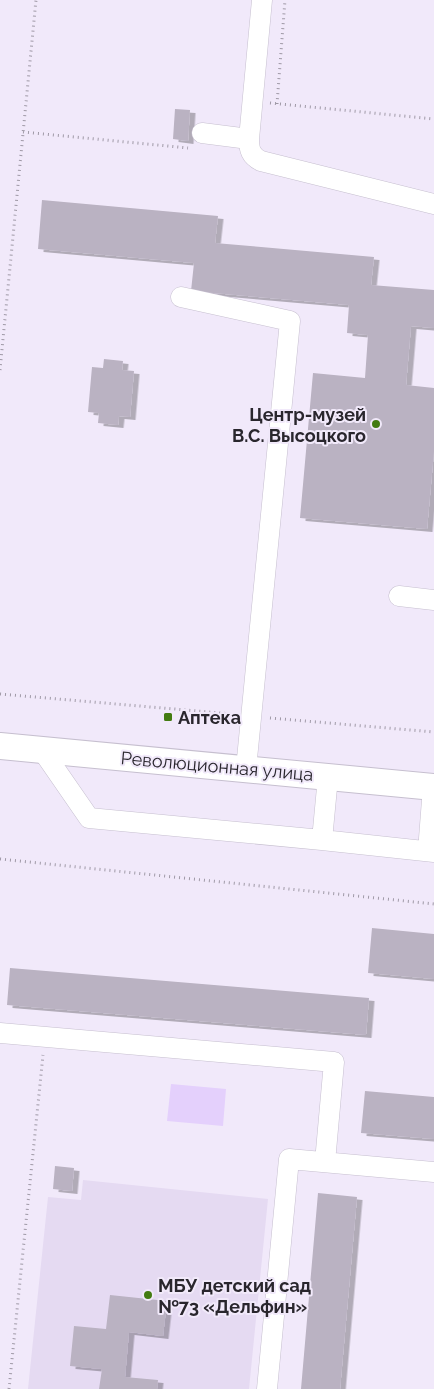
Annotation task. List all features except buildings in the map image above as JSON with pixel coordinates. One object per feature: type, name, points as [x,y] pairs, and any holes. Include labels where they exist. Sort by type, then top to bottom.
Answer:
[{"type":"main road","name":"Революционная улица","points":[[0,746],[434,787]]},
{"type":"lane","points":[[262,0],[248,139],[250,150],[254,157],[261,161],[434,204]]},
{"type":"lane","points":[[202,132],[248,139]]},
{"type":"lane","points":[[181,297],[290,321],[246,769]]},
{"type":"lane","points":[[399,596],[434,600]]},
{"type":"lane","points":[[42,750],[89,818],[431,851],[434,787]]},
{"type":"lane","points":[[322,840],[328,777]]},
{"type":"lane","points":[[0,1033],[334,1062],[325,1162]]},
{"type":"lane","points":[[267,1389],[289,1159],[434,1172]]},
{"type":"path","points":[[0,370],[36,0]]},
{"type":"path","points":[[276,104],[285,0]]},
{"type":"path","points":[[262,102],[434,119]]},
{"type":"path","points":[[24,132],[199,149],[201,147],[202,132]]},
{"type":"path","points":[[0,694],[434,732]]},
{"type":"path","points":[[0,859],[434,904]]},
{"type":"path","points":[[9,1389],[45,1037]]},
{"type":"shaded area","points":[[171,1084],[226,1089],[223,1126],[167,1121]]},
{"type":"shaded area","name":"МБУ детский сад №73 «Дельфин»","points":[[83,1180],[268,1199],[249,1389],[28,1389],[48,1197],[81,1200]]},
{"type":"place","name":"Центр-музей В.С. Высоцкого","points":[[376,424]]},
{"type":"place","name":"Аптека","points":[[168,717]]},
{"type":"place","name":"МБУ детский сад №73 «Дельфин»","points":[[148,1295]]}]
